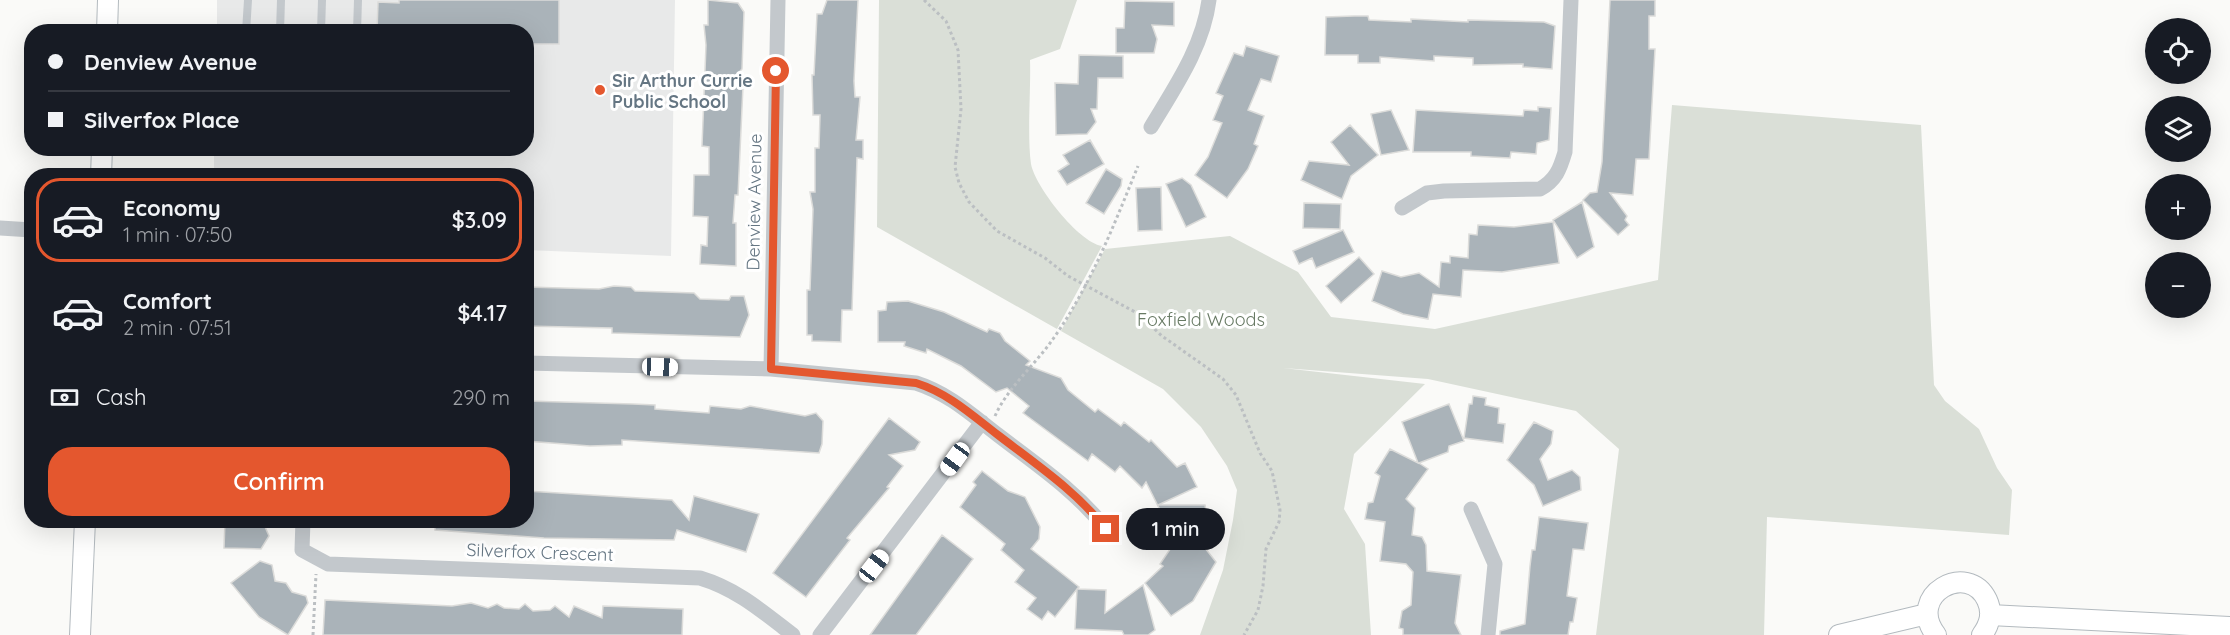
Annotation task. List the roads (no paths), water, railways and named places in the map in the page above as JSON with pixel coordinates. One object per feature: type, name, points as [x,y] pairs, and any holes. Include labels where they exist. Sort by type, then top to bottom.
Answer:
[{"type":"street","points":[[107,24],[108,0]]},
{"type":"street","name":"Denview Avenue","points":[[771,369],[778,0]]},
{"type":"street","points":[[1152,127],[1189,63],[1206,20],[1209,0]]},
{"type":"street","points":[[1402,208],[1427,193],[1540,189],[1551,183],[1560,170],[1565,152],[1571,0]]},
{"type":"street","points":[[0,228],[24,230]]},
{"type":"street","points":[[534,363],[771,369],[916,383],[934,389],[988,420],[1088,506],[1106,529]]},
{"type":"street","points":[[820,635],[988,420]]},
{"type":"street","points":[[1471,509],[1494,564],[1488,635]]},
{"type":"street","points":[[80,635],[85,528]]},
{"type":"street","name":"Silverfox Crescent","points":[[303,528],[302,550],[328,564],[700,578],[722,585],[743,596],[793,635]]},
{"type":"street","points":[[1936,635],[1929,625],[1927,614],[1934,595],[1950,583],[1960,582],[1978,589],[1985,596],[1990,615],[1982,635]]},
{"type":"street","points":[[1839,635],[1927,614]]},
{"type":"street","points":[[1990,615],[2230,627]]},
{"type":"lane","points":[[246,24],[248,0]]},
{"type":"lane","points":[[280,24],[281,0]]},
{"type":"lane","points":[[321,24],[322,0]]},
{"type":"lane","points":[[357,24],[358,0]]},
{"type":"place","name":"Sir Arthur Currie Public School","points":[[600,90]]},
{"type":"park label","name":"Foxfield Woods","points":[[1201,319]]}]
